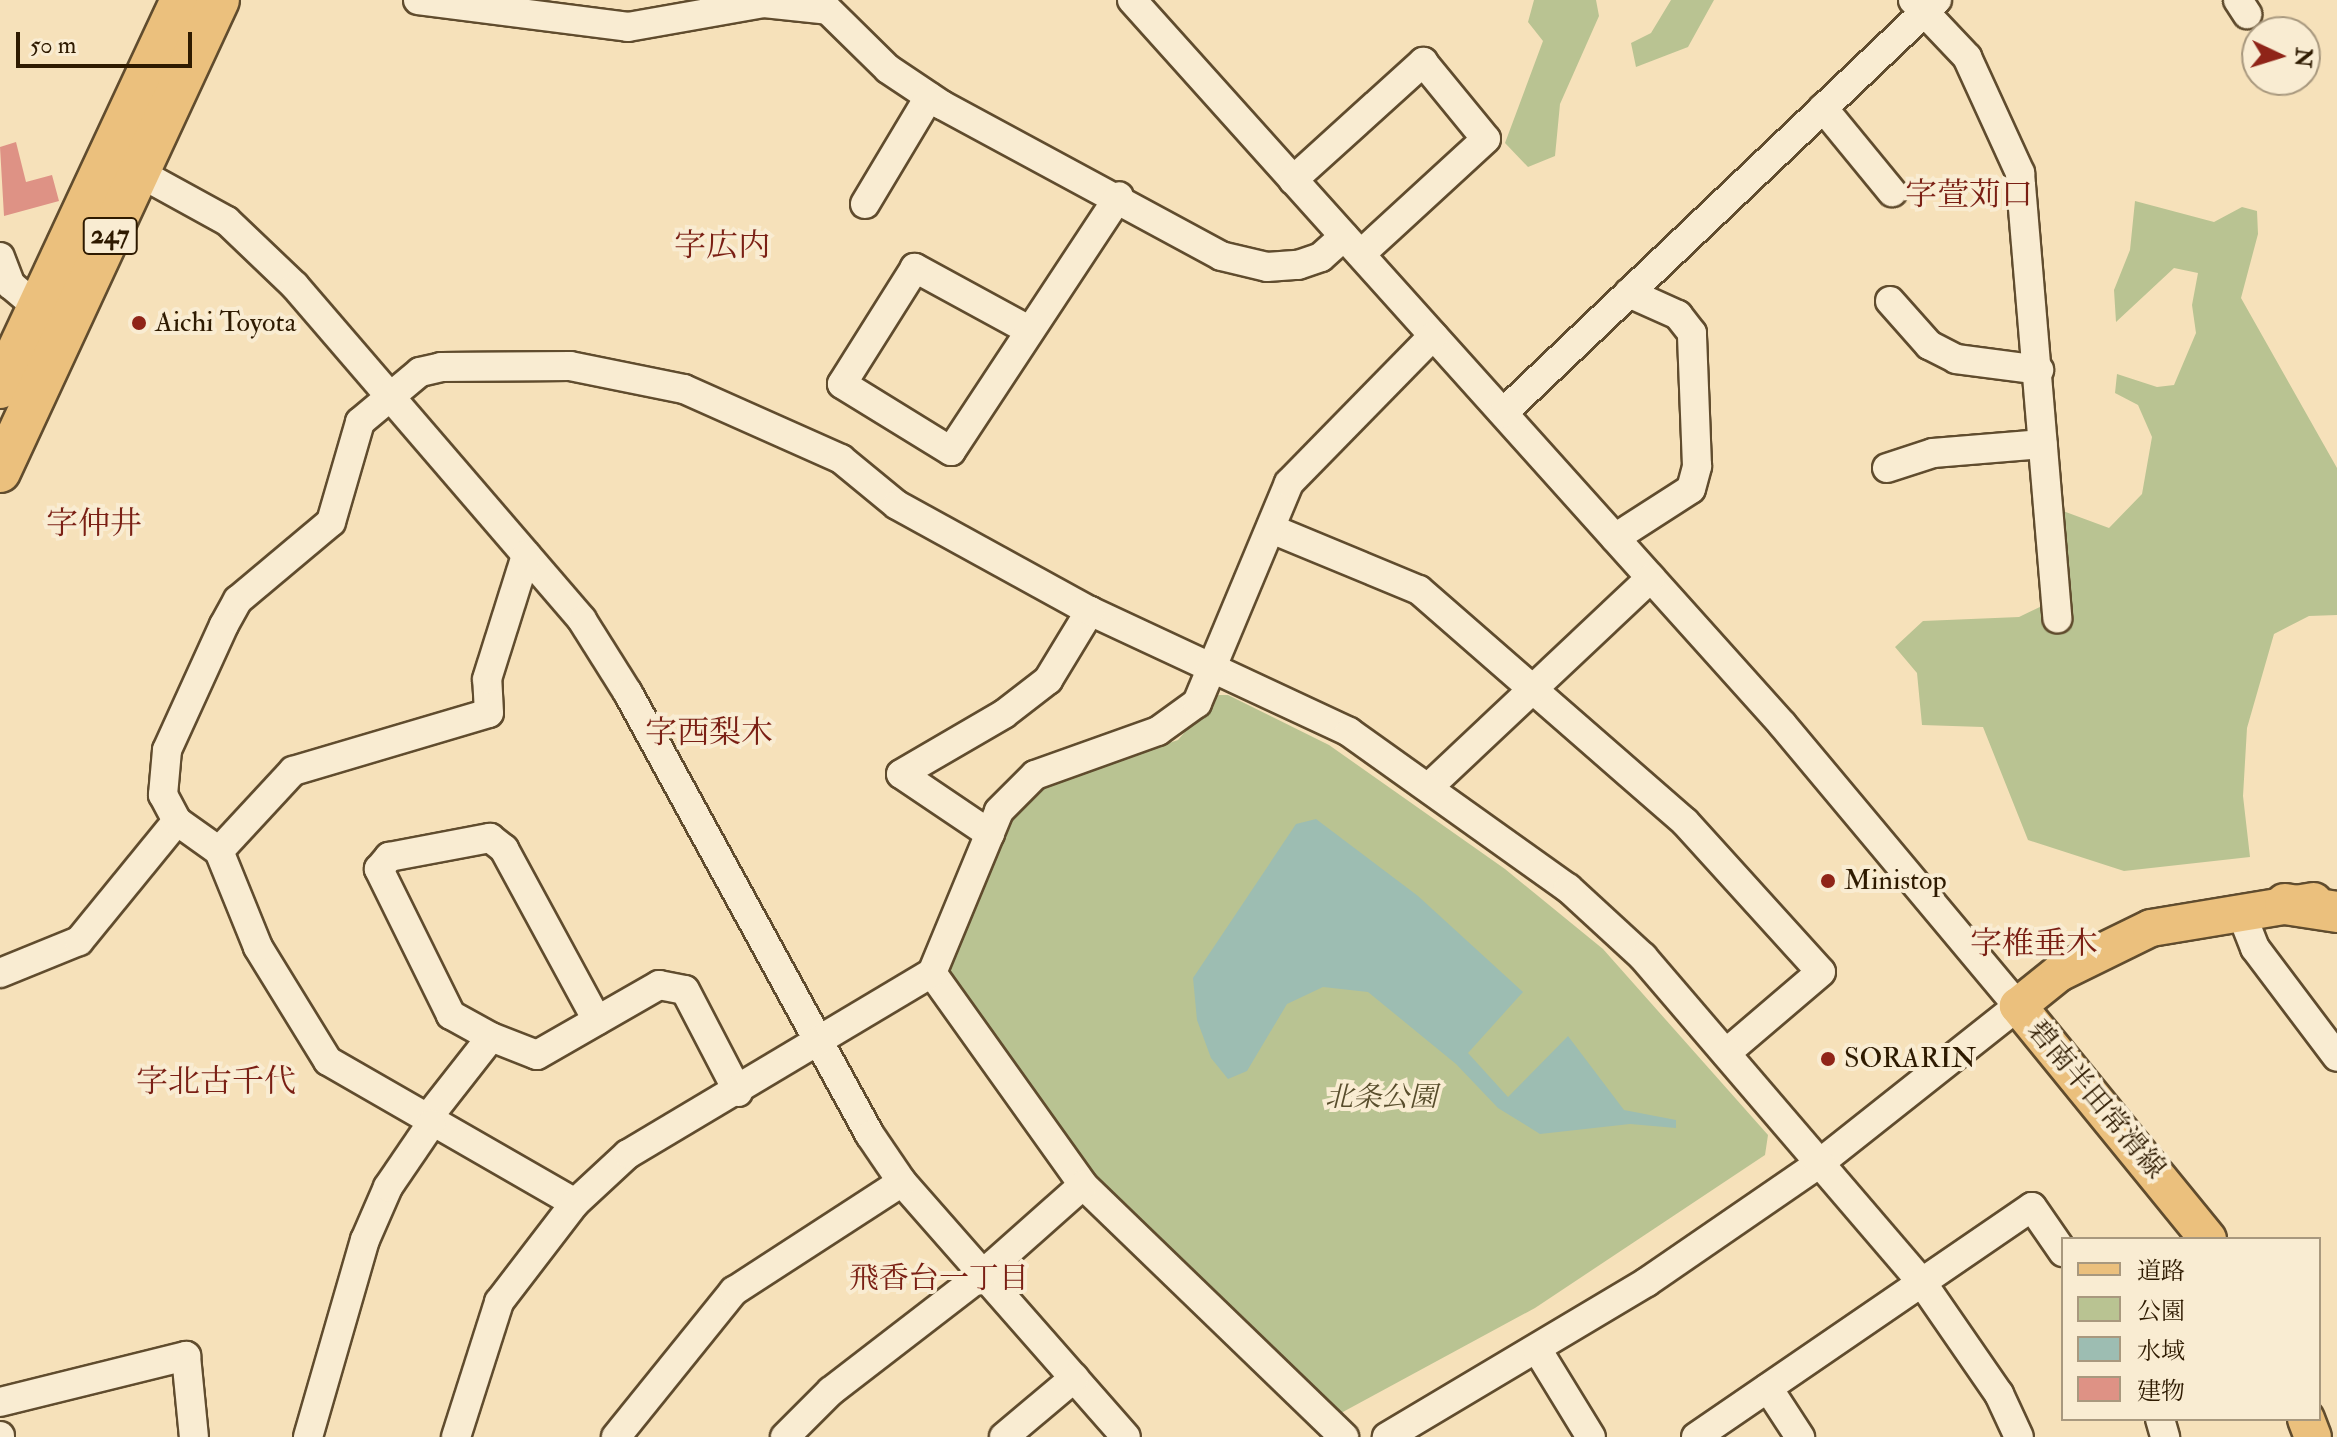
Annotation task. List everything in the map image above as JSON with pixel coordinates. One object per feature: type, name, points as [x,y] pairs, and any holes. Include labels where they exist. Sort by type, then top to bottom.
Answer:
[{"type":"highway","name":"247","points":[[0,472],[124,165],[181,0]]},
{"type":"highway","name":"247","points":[[0,388],[37,307],[124,165],[219,0]]},
{"type":"highway","points":[[2285,904],[2337,912]]},
{"type":"main road","name":"碧南半田常滑線","points":[[2206,1237],[2018,1006],[2059,973],[2151,928],[2240,910],[2337,900]]},
{"type":"street","points":[[418,0],[628,27],[764,3],[828,10],[888,69],[929,97],[1119,196],[1189,242],[1246,265],[1298,265],[1352,245],[1486,139],[1423,62],[1293,180]]},
{"type":"street","points":[[1132,0],[1782,724],[2018,1006],[1820,1163],[1537,1349],[1387,1437]]},
{"type":"street","points":[[1503,413],[1823,108],[1925,4],[1967,57],[2009,138],[2020,173],[2039,370],[2057,618]]},
{"type":"street","points":[[865,204],[929,97]]},
{"type":"street","points":[[1823,108],[1892,192]]},
{"type":"street","points":[[124,165],[227,221],[295,286],[392,394],[582,620],[628,693],[819,1041],[902,1182],[1126,1437]]},
{"type":"street","points":[[1027,329],[915,268],[842,384],[951,451],[1027,329],[1119,196]]},
{"type":"street","points":[[0,257],[11,285],[37,307]]},
{"type":"street","points":[[1615,538],[1691,489],[1697,466],[1692,333],[1678,315],[1629,293]]},
{"type":"street","points":[[1890,301],[1929,345],[1956,359],[2039,370]]},
{"type":"street","points":[[456,1437],[499,1302],[575,1203],[628,1154],[738,1092],[932,973],[990,834],[1012,793],[1035,775],[1180,718],[1217,666],[1274,530],[1289,483],[1433,336]]},
{"type":"street","points":[[575,1203],[428,1122],[401,1098],[328,1061],[258,947],[219,851],[177,821],[163,795],[167,750],[238,600],[331,522],[350,440],[360,422],[420,372],[441,367],[570,366],[684,389],[841,459],[897,505],[1090,611],[1309,710],[1431,785],[1594,909],[1726,1053],[1923,1284],[1999,1394],[2019,1437]]},
{"type":"street","points":[[1887,468],[1933,453],[2043,444]]},
{"type":"street","points":[[1274,530],[1419,590],[1685,822],[1821,972],[1726,1053]]},
{"type":"street","points":[[219,851],[293,771],[489,713],[487,679],[526,555]]},
{"type":"street","points":[[1431,785],[1535,692],[1651,578]]},
{"type":"street","points":[[990,834],[901,774],[1004,714],[1048,680],[1090,611]]},
{"type":"street","points":[[0,973],[79,941],[177,821]]},
{"type":"street","points":[[597,1020],[504,849],[490,838],[389,857],[379,869],[451,1015],[491,1037],[537,1055],[659,985],[685,990],[738,1092]]},
{"type":"street","points":[[2240,910],[2255,948],[2337,1057]]},
{"type":"street","points":[[932,973],[1083,1185],[1344,1437]]},
{"type":"street","points":[[308,1437],[365,1240],[388,1187],[428,1122],[491,1037]]},
{"type":"street","points":[[616,1437],[734,1291],[902,1182]]},
{"type":"street","points":[[785,1437],[831,1391],[984,1273],[1083,1185]]},
{"type":"street","points":[[1696,1437],[2032,1207],[2061,1249]]},
{"type":"street","points":[[1537,1349],[1591,1437]]},
{"type":"street","points":[[0,1402],[186,1356],[194,1437]]},
{"type":"street","points":[[1004,1437],[1074,1378]]},
{"type":"street","points":[[1768,1388],[1800,1437]]},
{"type":"green space","points":[[1534,0],[1596,0],[1599,16],[1560,104],[1555,156],[1528,167],[1505,143],[1543,41],[1528,22]]},
{"type":"green space","points":[[1671,0],[1714,0],[1688,47],[1636,67],[1631,43],[1651,33]]},
{"type":"green space","points":[[2135,201],[2214,222],[2242,207],[2257,211],[2258,234],[2241,298],[2337,468],[2337,615],[2309,616],[2274,634],[2247,728],[2243,796],[2250,857],[2124,871],[2028,840],[1983,727],[1922,725],[1917,673],[1895,647],[1923,621],[2019,617],[2065,595],[2063,511],[2109,528],[2142,494],[2152,437],[2138,405],[2115,393],[2117,374],[2157,387],[2174,385],[2196,333],[2192,305],[2198,273],[2174,268],[2116,322],[2114,290],[2130,250]]},
{"type":"green space","name":"北条公園","points":[[1216,695],[1228,695],[1329,745],[1505,869],[1603,949],[1768,1135],[1765,1155],[1535,1308],[1341,1413],[1091,1177],[945,970],[1011,812],[1045,784],[1178,740]]},
{"type":"water","points":[[1316,819],[1418,896],[1523,992],[1468,1053],[1508,1097],[1568,1036],[1624,1110],[1676,1120],[1676,1128],[1630,1124],[1540,1134],[1498,1108],[1456,1064],[1368,992],[1323,987],[1287,1004],[1247,1071],[1228,1079],[1211,1058],[1197,1020],[1193,978],[1296,824]]},
{"type":"building","points":[[16,142],[26,182],[52,175],[59,201],[4,216],[0,147]]},
{"type":"place","name":"Aichi Toyota","points":[[139,323]]},
{"type":"place","name":"Ministop","points":[[1828,881]]},
{"type":"place","name":"SORARIN","points":[[1828,1059]]},
{"type":"district","name":"字萱苅口","points":[[1969,195]]},
{"type":"district","name":"字広内","points":[[722,246]]},
{"type":"district","name":"字仲井","points":[[94,524]]},
{"type":"district","name":"字西梨木","points":[[709,733]]},
{"type":"district","name":"字椎垂木","points":[[2034,944]]},
{"type":"district","name":"字北古千代","points":[[216,1082]]},
{"type":"district","name":"飛香台一丁目","points":[[939,1279]]}]
